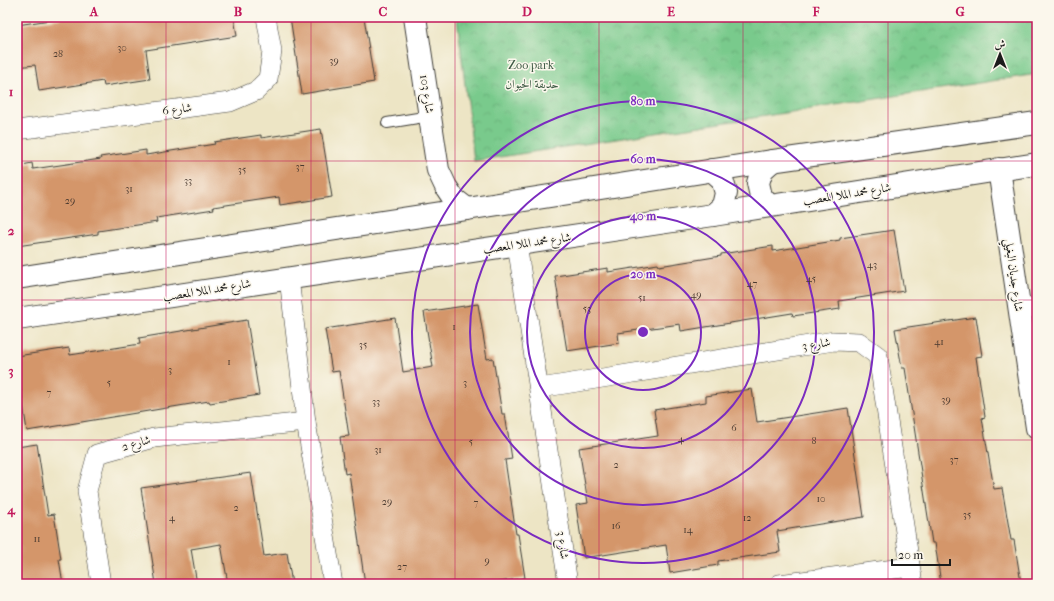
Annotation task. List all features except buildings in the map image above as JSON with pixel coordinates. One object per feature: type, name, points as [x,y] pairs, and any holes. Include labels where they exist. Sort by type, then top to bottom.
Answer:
[{"type":"street","name":"شارع 6","points":[[17,130],[230,102],[256,91],[268,79],[272,51],[266,17]]},
{"type":"street","name":"شارع 103","points":[[415,17],[438,170],[446,187],[454,199],[467,209]]},
{"type":"street","points":[[17,278],[467,209],[772,160],[1037,123]]},
{"type":"street","points":[[769,206],[761,196],[758,183],[762,170],[772,160]]},
{"type":"street","name":"شارع محمد الملا المعصب","points":[[17,319],[712,215],[1037,164]]},
{"type":"street","name":"شارع 103","points":[[420,216],[430,202],[435,189],[438,170]]},
{"type":"street","points":[[712,170],[722,179],[726,193],[723,206],[712,215]]},
{"type":"street","name":"شارع جديان البغيلي","points":[[999,170],[1028,308],[1037,428]]},
{"type":"street","name":"شارع 3","points":[[517,244],[540,388],[568,584]]},
{"type":"street","points":[[288,278],[306,422],[333,584]]},
{"type":"street","name":"شارع 3","points":[[540,388],[834,341],[859,342],[878,356],[912,576],[778,584]]},
{"type":"street","name":"شارع 2","points":[[101,584],[87,491],[97,454],[154,438],[306,422]]},
{"type":"lane","points":[[386,123],[430,116]]},
{"type":"green space","name":"حديقة الحيوان","points":[[457,17],[1037,17],[1037,74],[474,161]]},
{"type":"park label","name":"Zoo park","points":[[531,65]]}]
